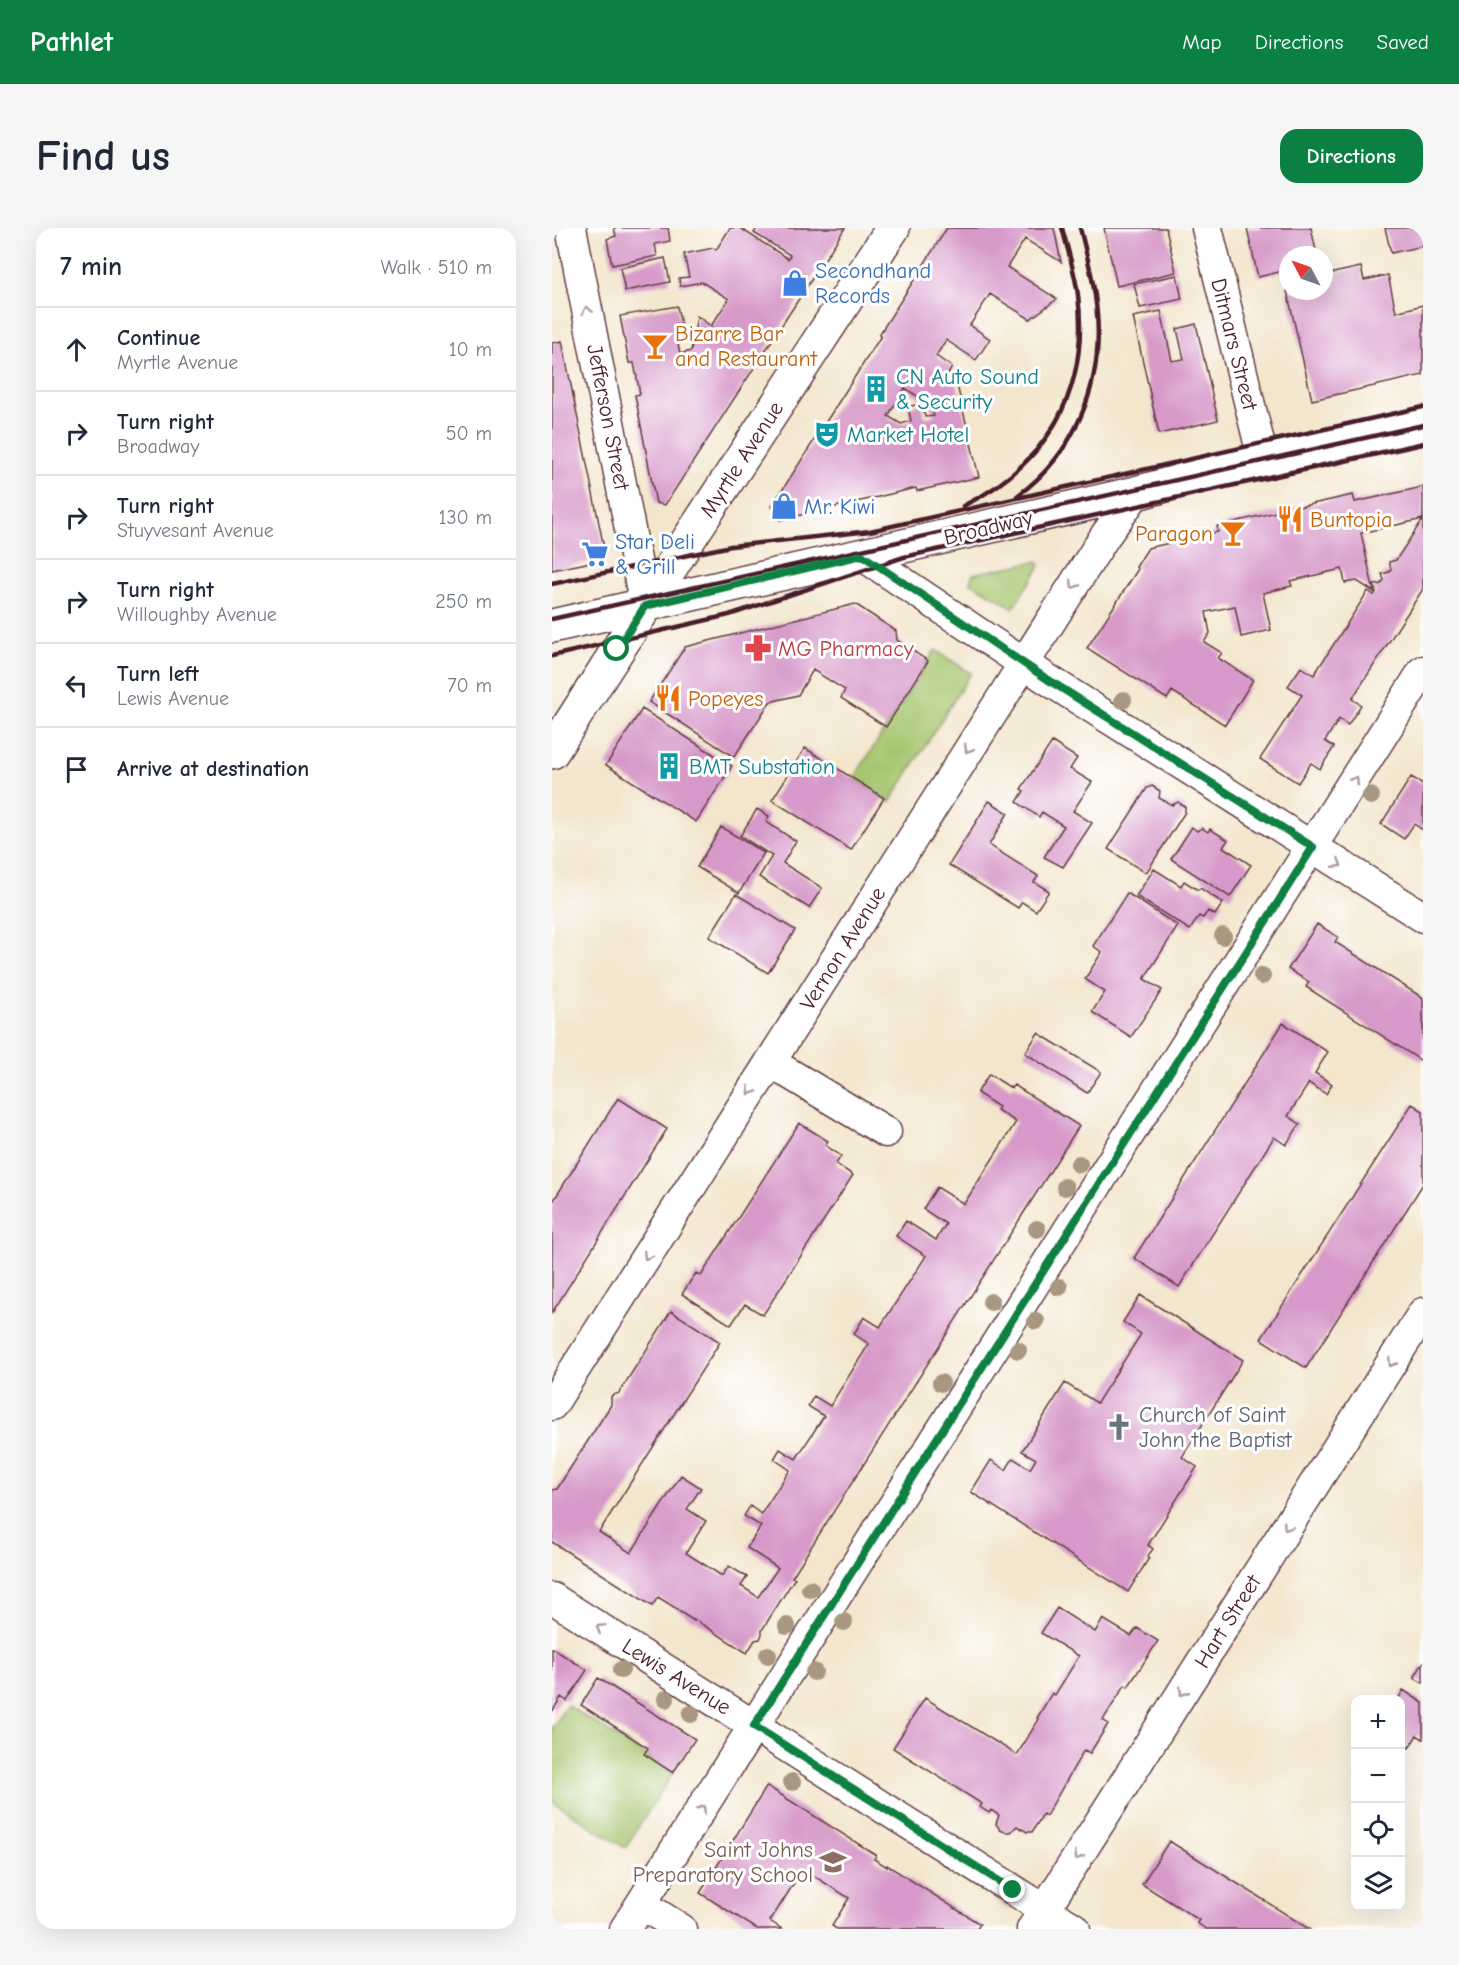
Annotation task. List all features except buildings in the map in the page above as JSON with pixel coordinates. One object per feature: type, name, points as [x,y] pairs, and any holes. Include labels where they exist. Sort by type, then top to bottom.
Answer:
[{"type":"main road","name":"Myrtle Avenue","points":[[552,752],[893,228]]},
{"type":"main road","name":"Broadway","points":[[552,626],[1136,493],[1263,459],[1423,424]]},
{"type":"street","name":"Jefferson Street","points":[[571,228],[645,606]]},
{"type":"street","name":"Ditmars Street","points":[[1207,228],[1263,459]]},
{"type":"street","name":"Vernon Avenue","points":[[552,1406],[1104,536],[1136,493]]},
{"type":"street","points":[[862,555],[1023,663],[1423,917]]},
{"type":"street","points":[[681,1929],[633,1917],[1423,671]]},
{"type":"street","points":[[770,1062],[886,1132]]},
{"type":"street","name":"Hart Street","points":[[1038,1919],[1423,1313]]},
{"type":"street","name":"Lewis Avenue","points":[[552,1598],[754,1726],[1038,1919],[1075,1929]]},
{"type":"green space","points":[[1038,561],[1040,566],[1013,608],[970,582],[973,574]]},
{"type":"green space","points":[[935,650],[971,673],[890,802],[854,778]]},
{"type":"green space","points":[[567,1705],[673,1773],[625,1848],[552,1801],[552,1728]]},
{"type":"railway","points":[[963,506],[993,489],[1019,469],[1040,446],[1057,420],[1069,392],[1077,362],[1080,330],[1077,287],[1062,228]]},
{"type":"railway","points":[[1017,496],[1055,460],[1081,416],[1090,392],[1098,340],[1097,314],[1093,281],[1080,228]]},
{"type":"railway","points":[[552,584],[731,546],[870,531],[1423,407]]},
{"type":"railway","points":[[552,619],[1423,425]]},
{"type":"railway","points":[[552,656],[729,615],[904,557],[1423,444]]},
{"type":"place","name":"Secondhand Records","points":[[795,283]]},
{"type":"place","name":"Bizarre Bar and Restaurant","points":[[655,346]]},
{"type":"place","name":"CN Auto Sound & Security","points":[[876,389]]},
{"type":"place","name":"Market Hotel","points":[[827,434]]},
{"type":"place","name":"Mr. Kiwi","points":[[784,506]]},
{"type":"place","name":"Buntopia","points":[[1290,519]]},
{"type":"place","name":"Paragon","points":[[1233,533]]},
{"type":"place","name":"Star Deli & Grill","points":[[595,554]]},
{"type":"place","name":"MG Pharmacy","points":[[758,648]]},
{"type":"place","name":"Popeyes","points":[[668,698]]},
{"type":"place","name":"BMT Substation","points":[[669,766]]},
{"type":"place","name":"Church of Saint John the Baptist","points":[[1119,1427]]},
{"type":"place","name":"Saint Johns Preparatory School","points":[[833,1862]]},
{"type":"route","points":[[617,649],[645,606],[862,555],[1047,679],[1313,847],[754,1726],[1013,1890]]}]
